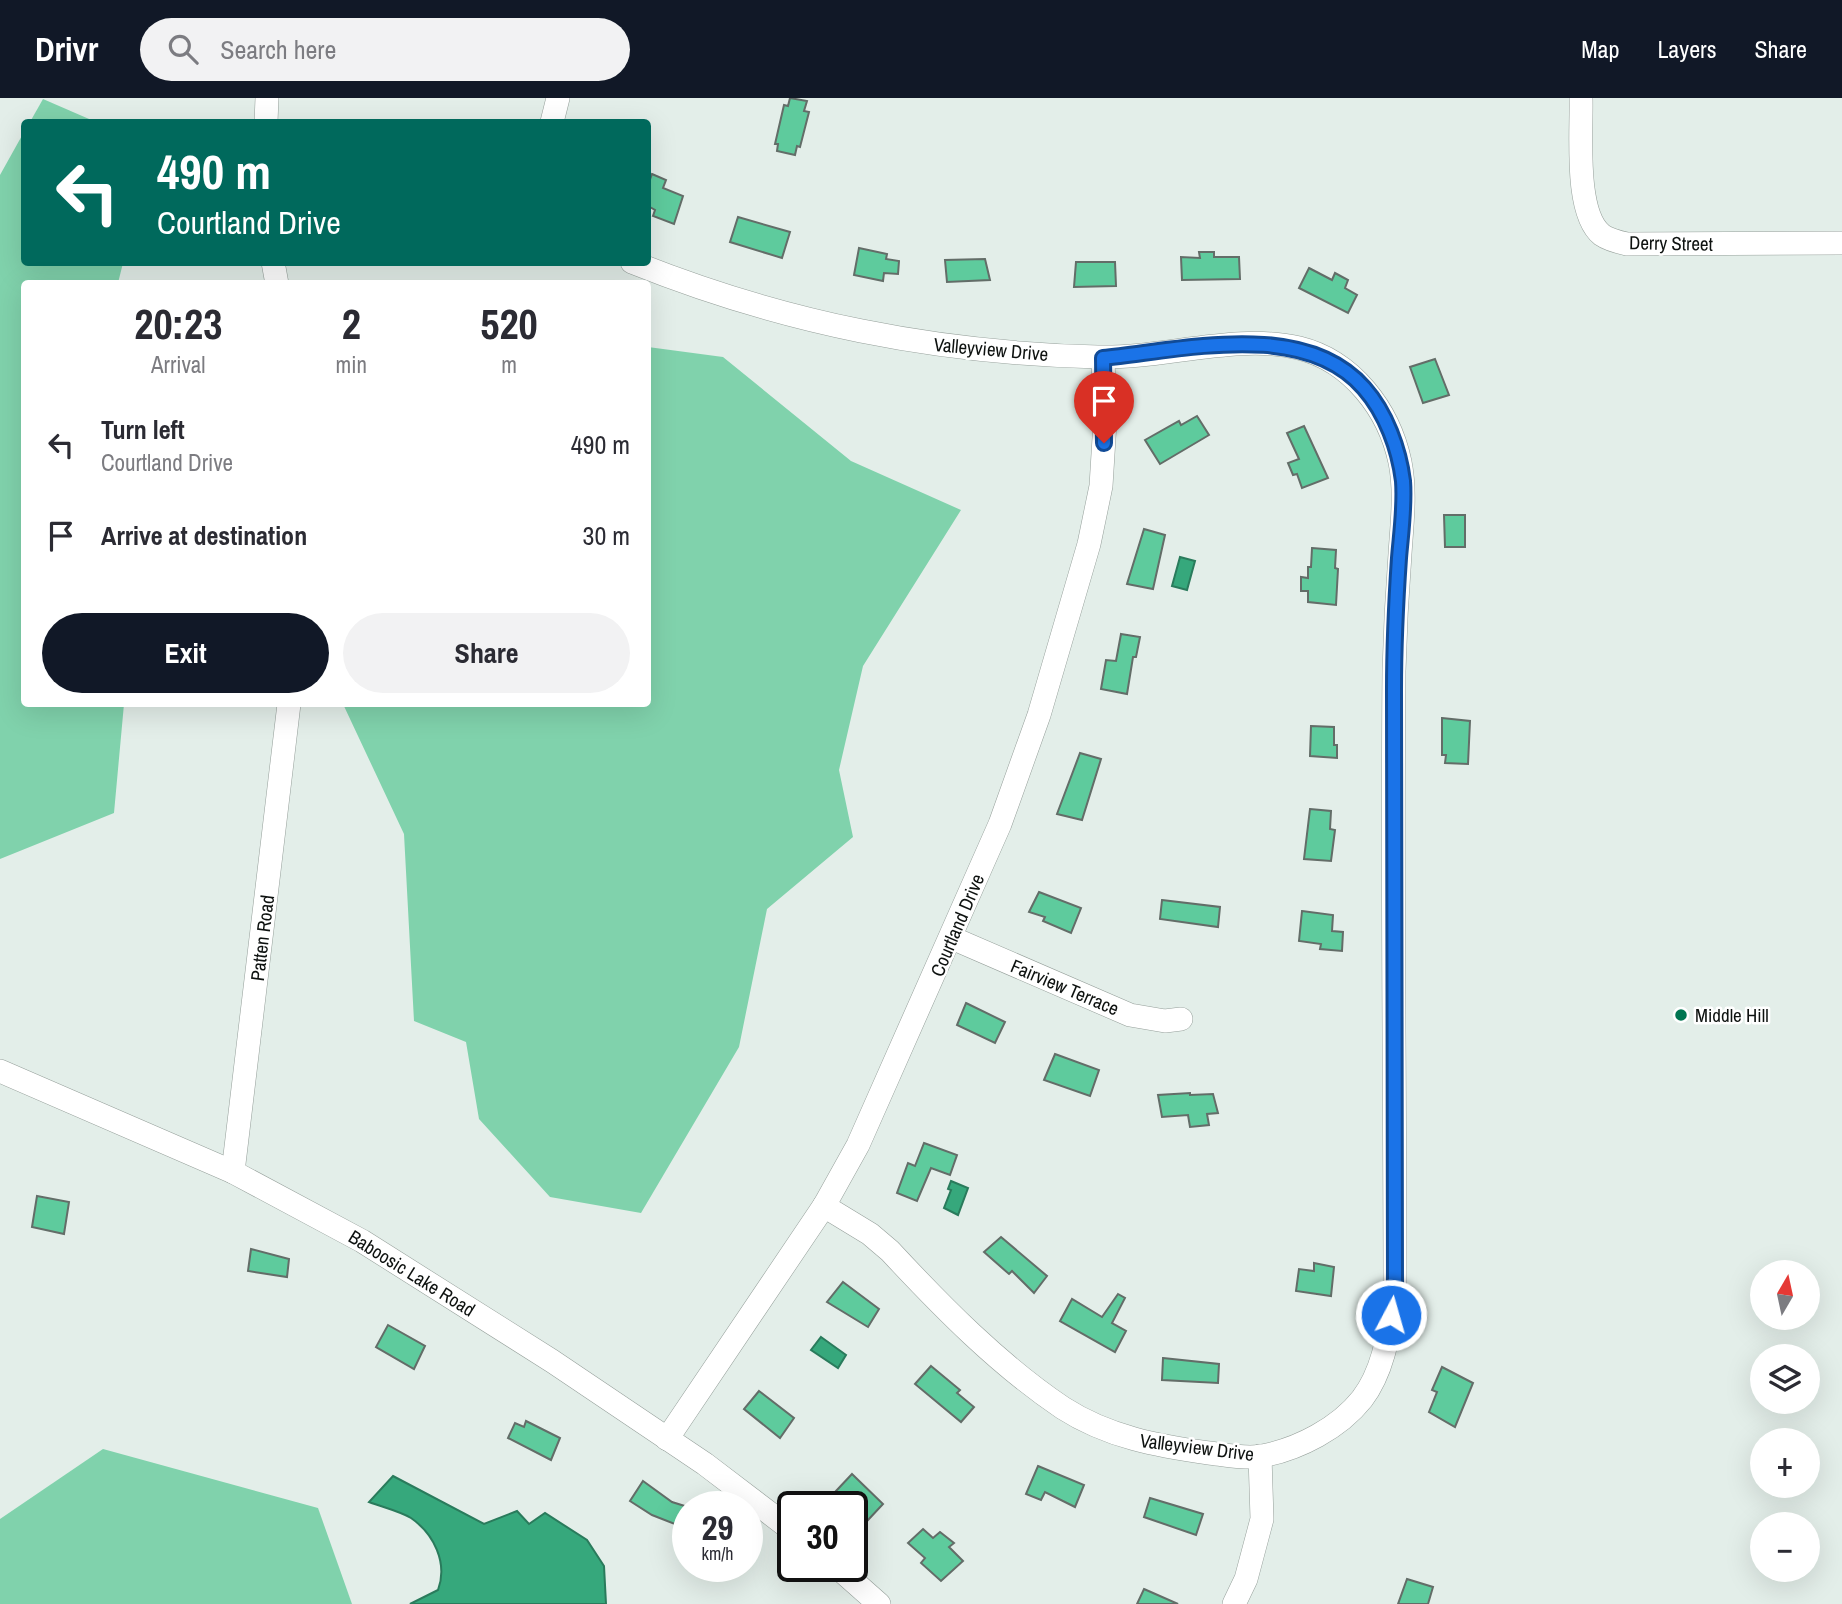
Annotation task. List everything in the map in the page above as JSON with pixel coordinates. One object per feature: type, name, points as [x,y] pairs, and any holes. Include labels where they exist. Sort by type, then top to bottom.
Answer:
[{"type":"street","points":[[266,119],[267,98]]},
{"type":"street","points":[[553,119],[558,98]]},
{"type":"street","name":"Derry Street","points":[[1581,98],[1583,186],[1587,212],[1600,234],[1627,244],[1842,243]]},
{"type":"street","name":"Valleyview Drive","points":[[643,266],[747,304],[860,333],[974,349],[1103,358],[1220,346],[1279,345],[1317,354],[1350,375],[1376,404],[1393,440],[1403,480],[1394,670],[1395,1293],[1388,1338],[1376,1376],[1363,1397],[1347,1415],[1320,1433],[1292,1448],[1260,1457],[1176,1448],[1130,1439],[1090,1423],[1015,1373],[870,1234],[824,1206]]},
{"type":"street","name":"Courtland Drive","points":[[667,1439],[824,1206],[858,1145],[952,938],[1021,771],[1089,544],[1101,486],[1105,422],[1103,358]]},
{"type":"street","name":"Patten Road","points":[[233,1172],[289,707]]},
{"type":"street","name":"Fairview Terrace","points":[[952,938],[1130,1015],[1165,1021],[1181,1020]]},
{"type":"street","name":"Baboosic Lake Road","points":[[0,1071],[233,1172],[383,1253],[552,1361],[730,1482],[777,1519]]},
{"type":"street","points":[[1234,1604],[1246,1579],[1262,1519],[1260,1457]]},
{"type":"street","points":[[854,1582],[879,1604]]},
{"type":"shaded area","points":[[43,99],[89,119],[32,119]]},
{"type":"shaded area","points":[[21,137],[21,266],[122,266],[119,280],[21,280],[21,707],[124,707],[114,813],[0,859],[0,175]]},
{"type":"shaded area","points":[[651,347],[723,357],[851,461],[961,510],[863,666],[839,770],[853,837],[767,909],[739,1047],[641,1213],[550,1197],[479,1119],[466,1042],[414,1021],[404,834],[344,707],[651,707]]},
{"type":"shaded area","points":[[1180,557],[1195,561],[1187,590],[1172,586]]},
{"type":"shaded area","points":[[951,1181],[968,1188],[958,1215],[944,1208],[951,1190],[948,1189]]},
{"type":"shaded area","points":[[821,1337],[846,1355],[838,1368],[811,1350]]},
{"type":"shaded area","points":[[103,1449],[318,1508],[352,1604],[0,1604],[0,1519]]},
{"type":"shaded area","points":[[393,1476],[484,1524],[517,1511],[529,1524],[545,1513],[587,1540],[604,1566],[606,1604],[410,1604],[438,1590],[441,1580],[440,1560],[426,1532],[411,1518],[369,1502]]},
{"type":"building","points":[[790,98],[807,101],[804,111],[809,112],[800,147],[797,146],[795,155],[777,151],[778,144],[775,144],[784,105],[788,106]]},
{"type":"building","points":[[652,174],[666,180],[663,188],[683,196],[674,224],[653,216],[655,210],[651,208]]},
{"type":"building","points":[[738,217],[790,232],[782,258],[730,242]]},
{"type":"building","points":[[859,248],[887,254],[886,259],[899,261],[898,274],[884,273],[883,281],[854,275]]},
{"type":"building","points":[[1199,252],[1214,252],[1214,257],[1239,257],[1240,279],[1182,280],[1181,257],[1200,258]]},
{"type":"building","points":[[985,259],[990,280],[947,282],[945,260]]},
{"type":"building","points":[[1076,262],[1115,262],[1116,286],[1074,287]]},
{"type":"building","points":[[1309,268],[1332,280],[1335,273],[1348,280],[1345,288],[1357,295],[1348,313],[1299,288]]},
{"type":"building","points":[[1435,359],[1449,395],[1423,403],[1410,367]]},
{"type":"building","points":[[1197,416],[1209,435],[1160,464],[1145,440],[1179,421],[1181,425]]},
{"type":"building","points":[[1304,426],[1328,478],[1302,488],[1297,474],[1293,475],[1288,463],[1299,459],[1287,433]]},
{"type":"building","points":[[1444,515],[1465,515],[1465,547],[1445,547]]},
{"type":"building","points":[[1144,529],[1165,535],[1153,589],[1127,584]]},
{"type":"building","points":[[1312,548],[1336,550],[1336,605],[1308,602],[1308,591],[1301,591],[1301,577],[1308,578],[1308,567],[1311,567]]},
{"type":"building","points":[[1121,634],[1140,637],[1136,657],[1133,657],[1127,694],[1101,689],[1106,660],[1116,661]]},
{"type":"building","points":[[1442,718],[1470,721],[1468,764],[1445,763],[1446,755],[1442,755]]},
{"type":"building","points":[[1311,726],[1334,727],[1337,758],[1310,756]]},
{"type":"building","points":[[1080,753],[1101,759],[1082,820],[1057,814]]},
{"type":"building","points":[[1310,809],[1331,811],[1330,829],[1335,830],[1331,861],[1304,859]]},
{"type":"building","points":[[1039,892],[1081,908],[1071,933],[1043,921],[1045,917],[1029,912]]},
{"type":"building","points":[[1162,900],[1220,907],[1218,927],[1160,919]]},
{"type":"building","points":[[1302,911],[1333,915],[1332,931],[1343,932],[1342,951],[1320,949],[1321,944],[1299,941]]},
{"type":"building","points":[[966,1003],[1005,1022],[995,1043],[957,1025]]},
{"type":"building","points":[[1055,1054],[1099,1070],[1090,1096],[1044,1080]]},
{"type":"building","points":[[1213,1094],[1218,1113],[1207,1114],[1209,1125],[1190,1127],[1188,1115],[1162,1117],[1158,1095]]},
{"type":"building","points":[[924,1143],[957,1155],[950,1175],[931,1168],[917,1201],[897,1193],[908,1163],[915,1166]]},
{"type":"building","points":[[37,1196],[69,1202],[64,1234],[32,1227]]},
{"type":"building","points":[[1001,1237],[1047,1276],[1034,1293],[1012,1271],[1009,1274],[984,1252]]},
{"type":"building","points":[[251,1249],[289,1259],[287,1277],[248,1271]]},
{"type":"building","points":[[1314,1263],[1334,1267],[1331,1296],[1296,1291],[1299,1269],[1314,1271]]},
{"type":"building","points":[[843,1282],[879,1309],[868,1327],[827,1302]]},
{"type":"building","points":[[1118,1294],[1125,1298],[1112,1323],[1126,1331],[1115,1352],[1060,1321],[1072,1299],[1102,1317]]},
{"type":"building","points":[[388,1325],[425,1346],[414,1369],[376,1347]]},
{"type":"building","points":[[1163,1358],[1219,1364],[1218,1383],[1162,1380]]},
{"type":"building","points":[[931,1366],[960,1390],[957,1393],[974,1407],[961,1422],[915,1384]]},
{"type":"building","points":[[1442,1367],[1473,1383],[1455,1427],[1429,1412],[1437,1392],[1432,1390]]},
{"type":"building","points":[[759,1391],[794,1418],[780,1438],[744,1409]]},
{"type":"building","points":[[526,1421],[560,1438],[551,1460],[508,1438],[515,1423],[524,1427]]},
{"type":"building","points":[[1038,1466],[1084,1485],[1075,1507],[1045,1492],[1041,1500],[1026,1494]]},
{"type":"building","points":[[852,1474],[883,1504],[868,1520],[868,1491],[836,1491]]},
{"type":"building","points":[[643,1481],[672,1502],[672,1523],[652,1515],[630,1501]]},
{"type":"building","points":[[1150,1498],[1203,1514],[1196,1535],[1144,1517]]},
{"type":"building","points":[[923,1529],[933,1538],[940,1532],[954,1543],[949,1547],[963,1561],[941,1581],[921,1563],[925,1558],[908,1543]]},
{"type":"building","points":[[1407,1579],[1433,1587],[1428,1604],[1398,1604]]},
{"type":"building","points":[[1144,1589],[1178,1604],[1137,1604]]},
{"type":"place","name":"Middle Hill","points":[[1681,1015]]},
{"type":"route","points":[[1104,443],[1103,358],[1220,346],[1259,345],[1298,348],[1334,363],[1364,388],[1376,404],[1393,440],[1403,480],[1404,502],[1394,670],[1395,1293],[1391,1315]]}]
